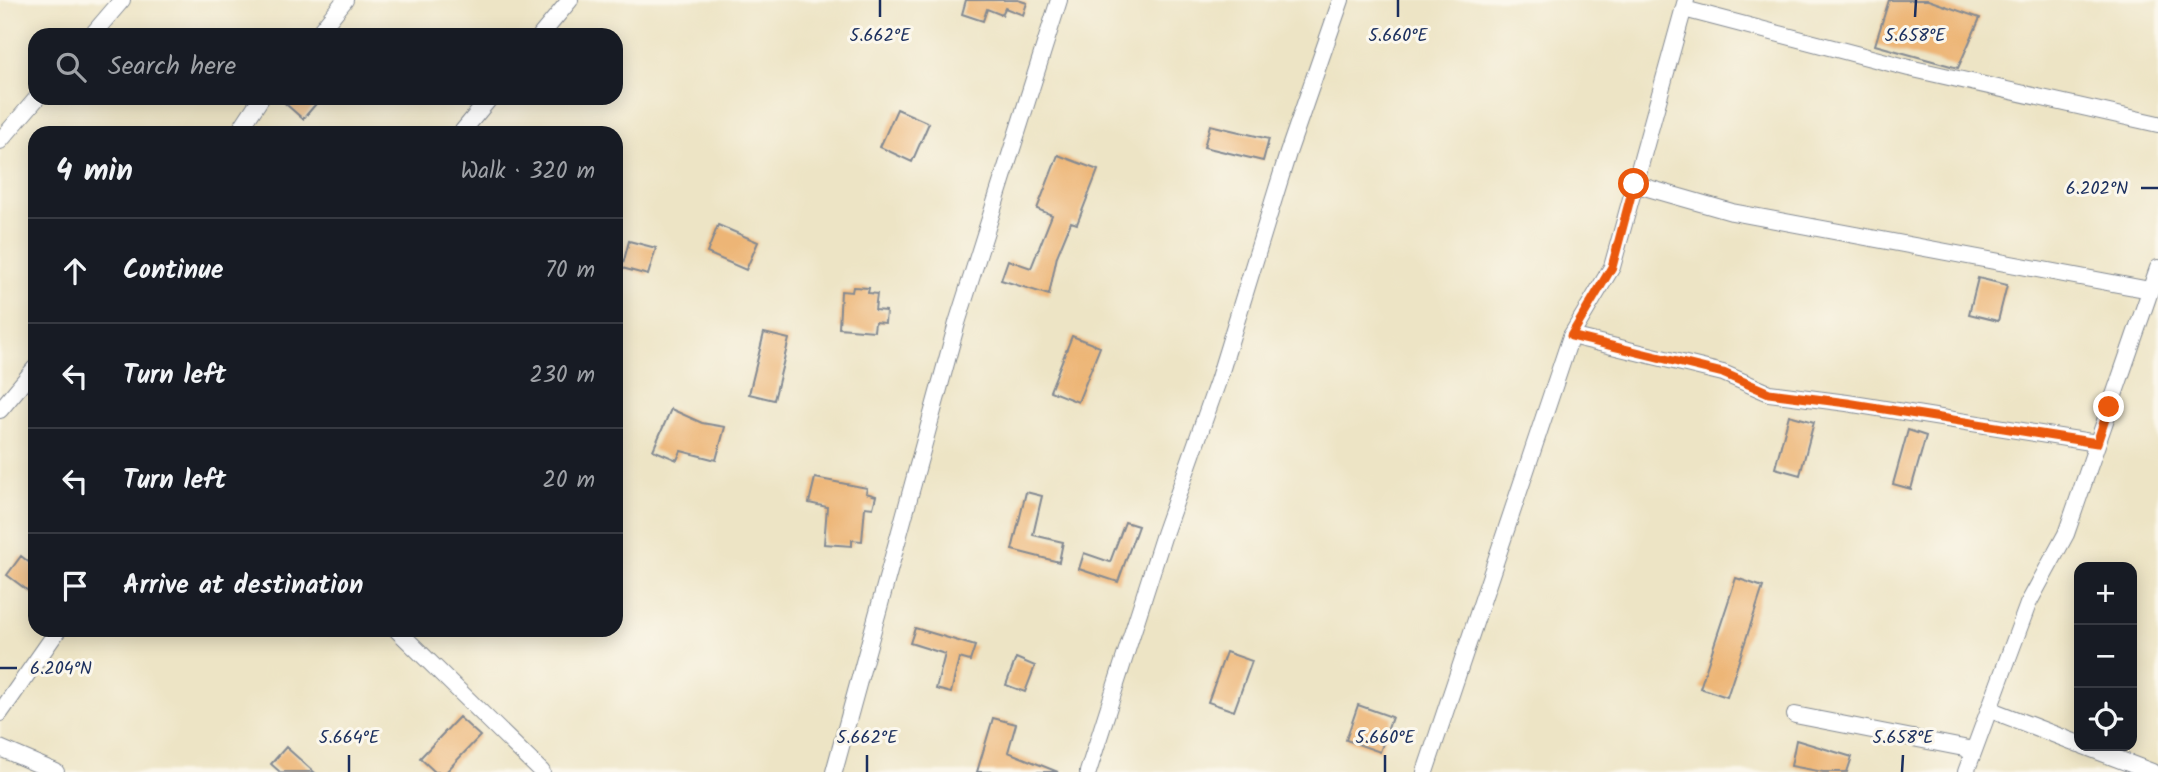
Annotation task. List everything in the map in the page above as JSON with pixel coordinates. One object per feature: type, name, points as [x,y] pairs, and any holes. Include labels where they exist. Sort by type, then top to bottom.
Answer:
[{"type":"street","points":[[98,28],[122,0]]},
{"type":"street","points":[[323,28],[345,0]]},
{"type":"street","points":[[547,28],[570,0]]},
{"type":"street","points":[[834,772],[957,323],[1059,0]]},
{"type":"street","points":[[1088,772],[1164,534],[1219,381],[1289,153],[1342,0]]},
{"type":"street","points":[[1425,772],[1571,336],[1612,267],[1685,4],[1909,68],[2158,124]]},
{"type":"street","points":[[0,141],[31,105]]},
{"type":"street","points":[[243,126],[256,105]]},
{"type":"street","points":[[467,126],[483,105]]},
{"type":"street","points":[[1634,184],[1732,212],[2150,290]]},
{"type":"street","points":[[1966,772],[2028,604],[2066,534],[2158,268]]},
{"type":"street","points":[[1571,336],[1723,373],[1769,393],[2097,443]]},
{"type":"street","points":[[0,410],[28,376]]},
{"type":"street","points":[[0,713],[53,637]]},
{"type":"street","points":[[404,637],[542,772]]},
{"type":"street","points":[[1991,710],[2074,742]]},
{"type":"street","points":[[1795,715],[1974,750]]},
{"type":"street","points":[[0,748],[56,772]]},
{"type":"street","points":[[2097,751],[2152,772]]},
{"type":"building","points":[[966,0],[1018,0],[1027,3],[1023,15],[1005,8],[1002,15],[987,9],[983,21],[962,14]]},
{"type":"building","points":[[1889,0],[1928,0],[1980,18],[1958,68],[1875,45]]},
{"type":"building","points":[[287,105],[315,105],[303,119]]},
{"type":"building","points":[[897,109],[929,123],[912,162],[880,147]]},
{"type":"building","points":[[1210,125],[1269,139],[1263,161],[1204,147]]},
{"type":"building","points":[[1058,155],[1098,170],[1077,224],[1071,222],[1057,256],[1049,295],[1001,280],[1008,260],[1031,268],[1052,215],[1037,209]]},
{"type":"building","points":[[718,225],[758,242],[746,270],[707,253]]},
{"type":"building","points":[[629,241],[656,248],[648,275],[623,268]]},
{"type":"building","points":[[1978,278],[2007,285],[1998,321],[1969,314]]},
{"type":"building","points":[[853,287],[869,288],[868,293],[877,294],[875,310],[886,311],[885,323],[875,322],[874,331],[839,328],[841,291],[852,292]]},
{"type":"building","points":[[764,333],[789,339],[774,400],[749,394]]},
{"type":"building","points":[[1072,336],[1100,347],[1078,402],[1050,391]]},
{"type":"building","points":[[671,409],[702,423],[725,427],[716,460],[681,451],[677,460],[653,450]]},
{"type":"building","points":[[1789,415],[1814,422],[1800,475],[1775,468]]},
{"type":"building","points":[[1908,430],[1926,436],[1911,489],[1893,484]]},
{"type":"building","points":[[815,478],[867,488],[866,493],[876,496],[873,508],[865,507],[862,541],[852,540],[852,546],[824,544],[827,507],[809,503]]},
{"type":"building","points":[[1026,492],[1042,496],[1033,535],[1063,542],[1059,562],[1012,550]]},
{"type":"building","points":[[1125,522],[1138,526],[1118,582],[1079,569],[1084,553],[1110,562]]},
{"type":"building","points":[[21,556],[28,562],[28,591],[7,575]]},
{"type":"building","points":[[1736,578],[1763,587],[1727,697],[1700,688]]},
{"type":"building","points":[[915,628],[975,646],[970,661],[959,658],[951,693],[936,689],[945,654],[910,643]]},
{"type":"building","points":[[1226,652],[1252,661],[1234,711],[1208,702]]},
{"type":"building","points":[[1016,658],[1035,666],[1025,692],[1006,685]]},
{"type":"building","points":[[1358,705],[1392,717],[1380,752],[1346,740]]},
{"type":"building","points":[[459,717],[480,736],[446,772],[435,772],[420,758]]},
{"type":"building","points":[[993,718],[1016,724],[1008,752],[1058,772],[977,772]]},
{"type":"building","points":[[1796,740],[1852,757],[1847,772],[1823,772],[1791,766]]},
{"type":"building","points":[[286,747],[314,772],[280,772],[271,764]]},
{"type":"route","points":[[1634,184],[1612,267],[1571,336],[1723,373],[1769,393],[2097,443],[2109,407]]}]
